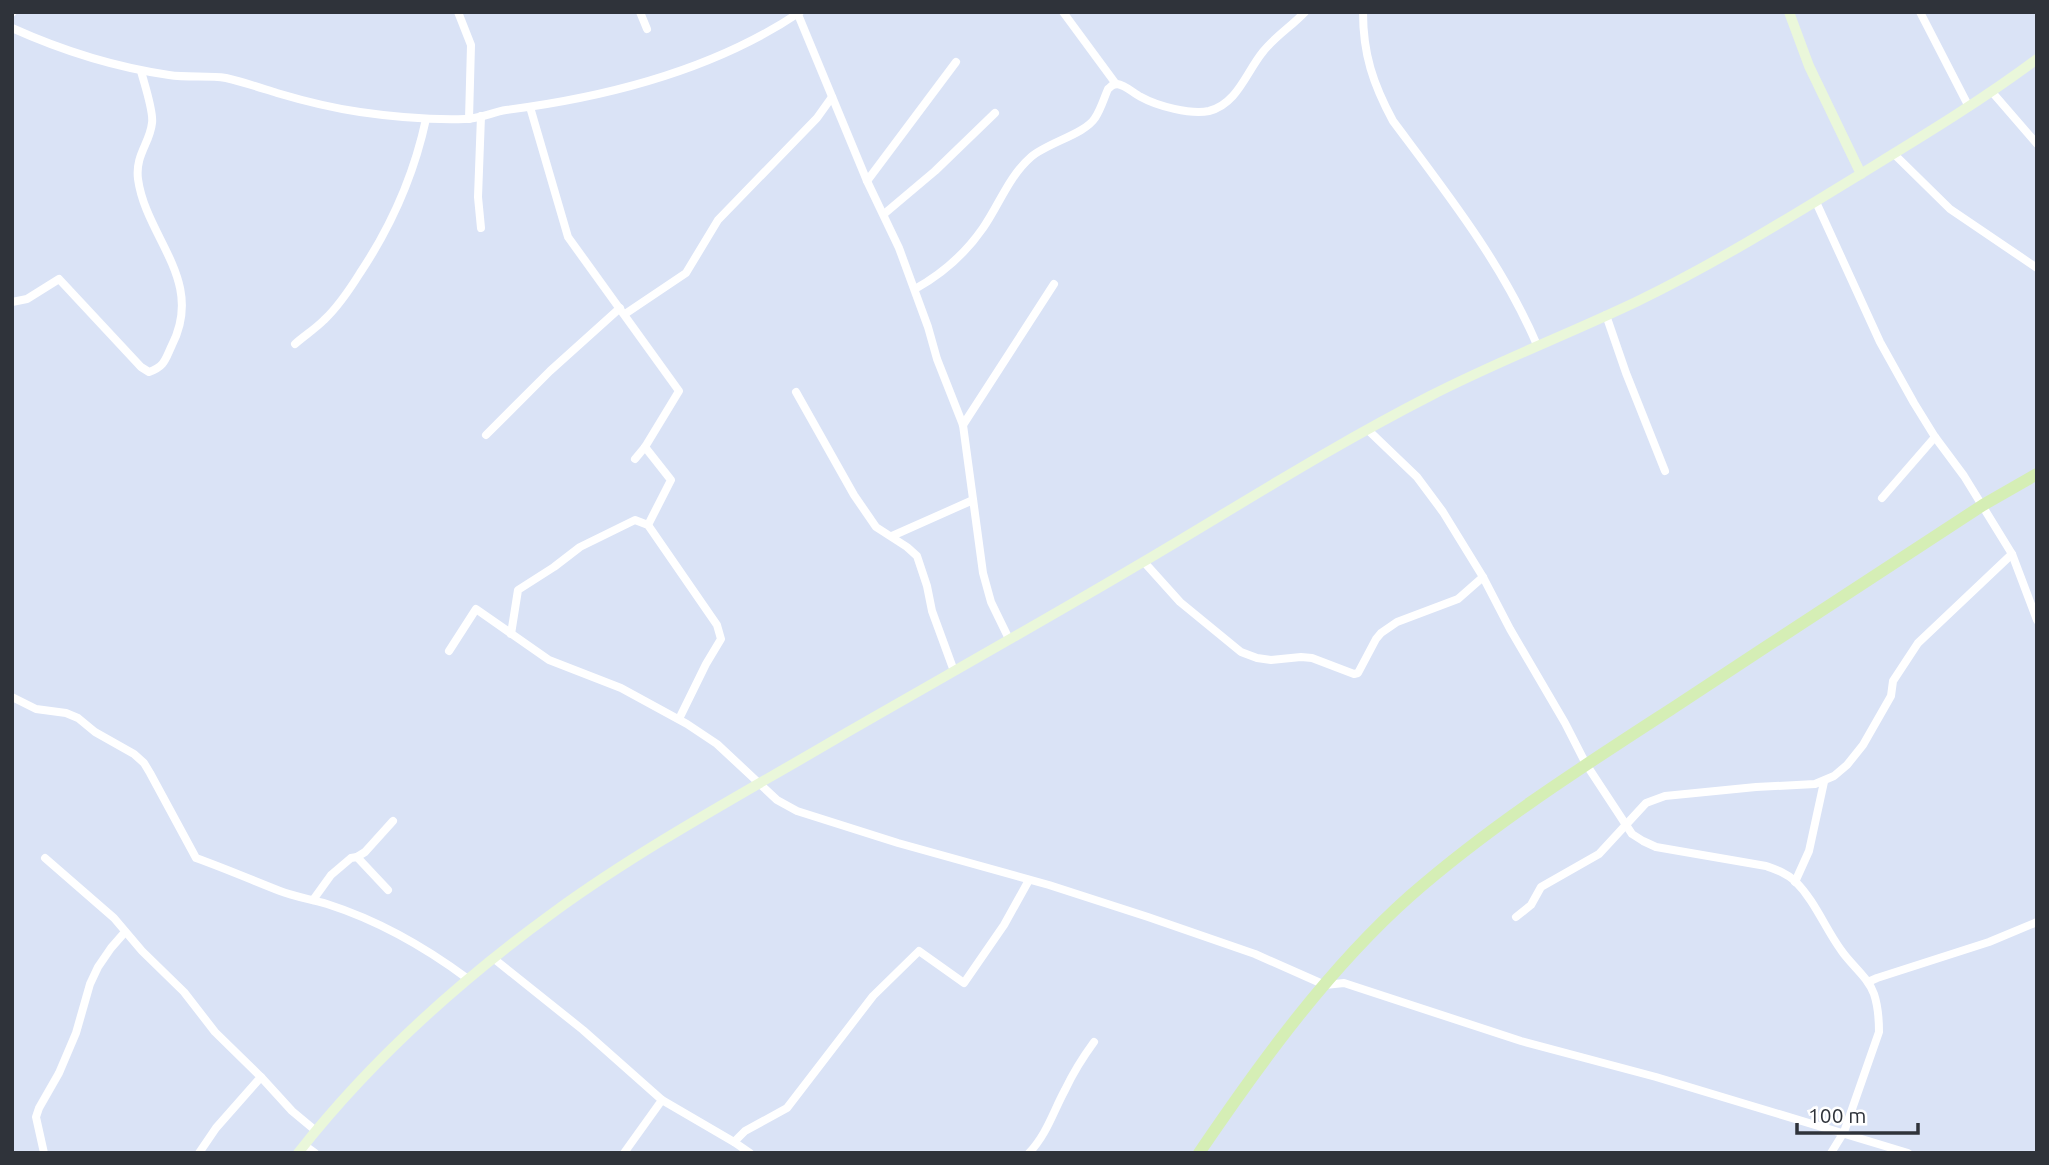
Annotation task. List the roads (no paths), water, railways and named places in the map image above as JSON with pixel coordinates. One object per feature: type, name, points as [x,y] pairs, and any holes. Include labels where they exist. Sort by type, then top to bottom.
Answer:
[{"type":"main road","points":[[1789,12],[1809,66],[1861,174]]},
{"type":"main road","points":[[301,1149],[393,1046],[431,1010],[493,958],[624,865],[1368,430],[1430,396],[1690,274],[1894,154],[1992,92],[2037,59]]},
{"type":"main road","points":[[1199,1153],[1279,1041],[1325,985],[1409,897],[1478,839],[1586,764],[1983,505],[2037,474]]},
{"type":"street","points":[[458,12],[471,45],[469,119]]},
{"type":"street","points":[[640,12],[647,29]]},
{"type":"street","points":[[1063,12],[1116,84],[1142,98],[1196,112],[1218,107],[1236,93],[1262,52],[1305,12]]},
{"type":"street","points":[[1363,12],[1368,63],[1388,113],[1485,248],[1522,310],[1537,345]]},
{"type":"street","points":[[1920,12],[1969,107]]},
{"type":"street","points":[[12,28],[80,56],[141,71],[183,77],[226,78],[319,104],[359,112],[426,119],[469,119],[595,96],[636,85],[723,54],[798,13],[867,181],[899,248],[963,425],[983,573],[990,602],[1009,639]]},
{"type":"street","points":[[867,181],[956,62]]},
{"type":"street","points":[[12,302],[27,299],[59,279],[141,367],[149,372],[163,365],[176,338],[182,310],[179,278],[140,190],[137,166],[153,122],[141,71]]},
{"type":"street","points":[[915,289],[935,278],[962,253],[982,229],[1020,167],[1048,145],[1089,125],[1108,89],[1116,84]]},
{"type":"street","points":[[1992,92],[2037,144]]},
{"type":"street","points":[[486,435],[550,371],[622,311],[686,273],[718,220],[817,118],[832,97]]},
{"type":"street","points":[[530,107],[568,237],[679,391],[635,459]]},
{"type":"street","points":[[884,215],[935,172],[995,113]]},
{"type":"street","points":[[481,116],[478,197],[481,228]]},
{"type":"street","points":[[295,344],[325,320],[346,295],[375,250],[398,209],[411,176],[426,119]]},
{"type":"street","points":[[1894,154],[1950,209],[2037,268]]},
{"type":"street","points":[[1816,202],[1881,342],[1935,437],[1983,505],[2012,554],[2037,620]]},
{"type":"street","points":[[963,425],[1054,284]]},
{"type":"street","points":[[1606,315],[1665,471]]},
{"type":"street","points":[[796,392],[876,527],[917,556],[928,586],[932,611],[954,671]]},
{"type":"street","points":[[1368,430],[1417,477],[1443,512],[1483,577],[1586,764],[1632,834],[1656,846],[1783,871],[1808,897],[1843,953],[1868,982],[1875,995],[1879,1032],[1844,1132],[1831,1153]]},
{"type":"street","points":[[1882,498],[1935,437]]},
{"type":"street","points":[[645,447],[671,480],[648,525]]},
{"type":"street","points":[[892,536],[972,500]]},
{"type":"street","points":[[511,634],[518,590],[580,547],[635,520],[648,525],[717,625],[721,639],[679,719]]},
{"type":"street","points":[[1516,918],[1531,905],[1541,887],[1599,854],[1646,803],[1665,796],[1756,787],[1801,786],[1824,782],[1834,776],[1863,745],[1891,696],[1893,681],[1918,643],[2012,554]]},
{"type":"street","points":[[1144,562],[1180,602],[1241,652],[1271,660],[1312,658],[1354,674],[1358,673],[1381,633],[1397,622],[1458,599],[1483,577]]},
{"type":"street","points":[[449,651],[476,608],[549,660],[621,688],[679,719],[717,744],[777,800],[797,811],[1136,913],[1255,954],[1325,985],[1344,983],[1521,1041],[1633,1070],[1908,1153]]},
{"type":"street","points":[[12,697],[36,709],[66,713],[134,754],[150,773],[196,858],[282,892],[328,904],[386,928],[440,958],[468,979]]},
{"type":"street","points":[[1795,882],[1809,851],[1824,782]]},
{"type":"street","points":[[313,900],[331,875],[351,858],[365,852],[393,821]]},
{"type":"street","points":[[357,857],[388,890]]},
{"type":"street","points":[[45,858],[114,918],[184,992],[215,1032],[292,1111],[316,1131]]},
{"type":"street","points":[[734,1142],[745,1131],[787,1108],[873,996],[919,951],[964,983],[1004,925],[1029,880]]},
{"type":"street","points":[[1868,982],[1989,942],[2037,922]]},
{"type":"street","points":[[44,1153],[36,1117],[39,1108],[59,1073],[76,1033],[90,984],[98,967],[110,948],[125,932]]},
{"type":"street","points":[[493,958],[583,1030],[662,1100],[750,1153]]},
{"type":"street","points":[[1029,1153],[1050,1124],[1064,1092],[1094,1042]]},
{"type":"street","points":[[199,1153],[216,1128],[261,1077]]},
{"type":"street","points":[[624,1153],[662,1100]]},
{"type":"street","points":[[301,1149],[315,1153]]}]
